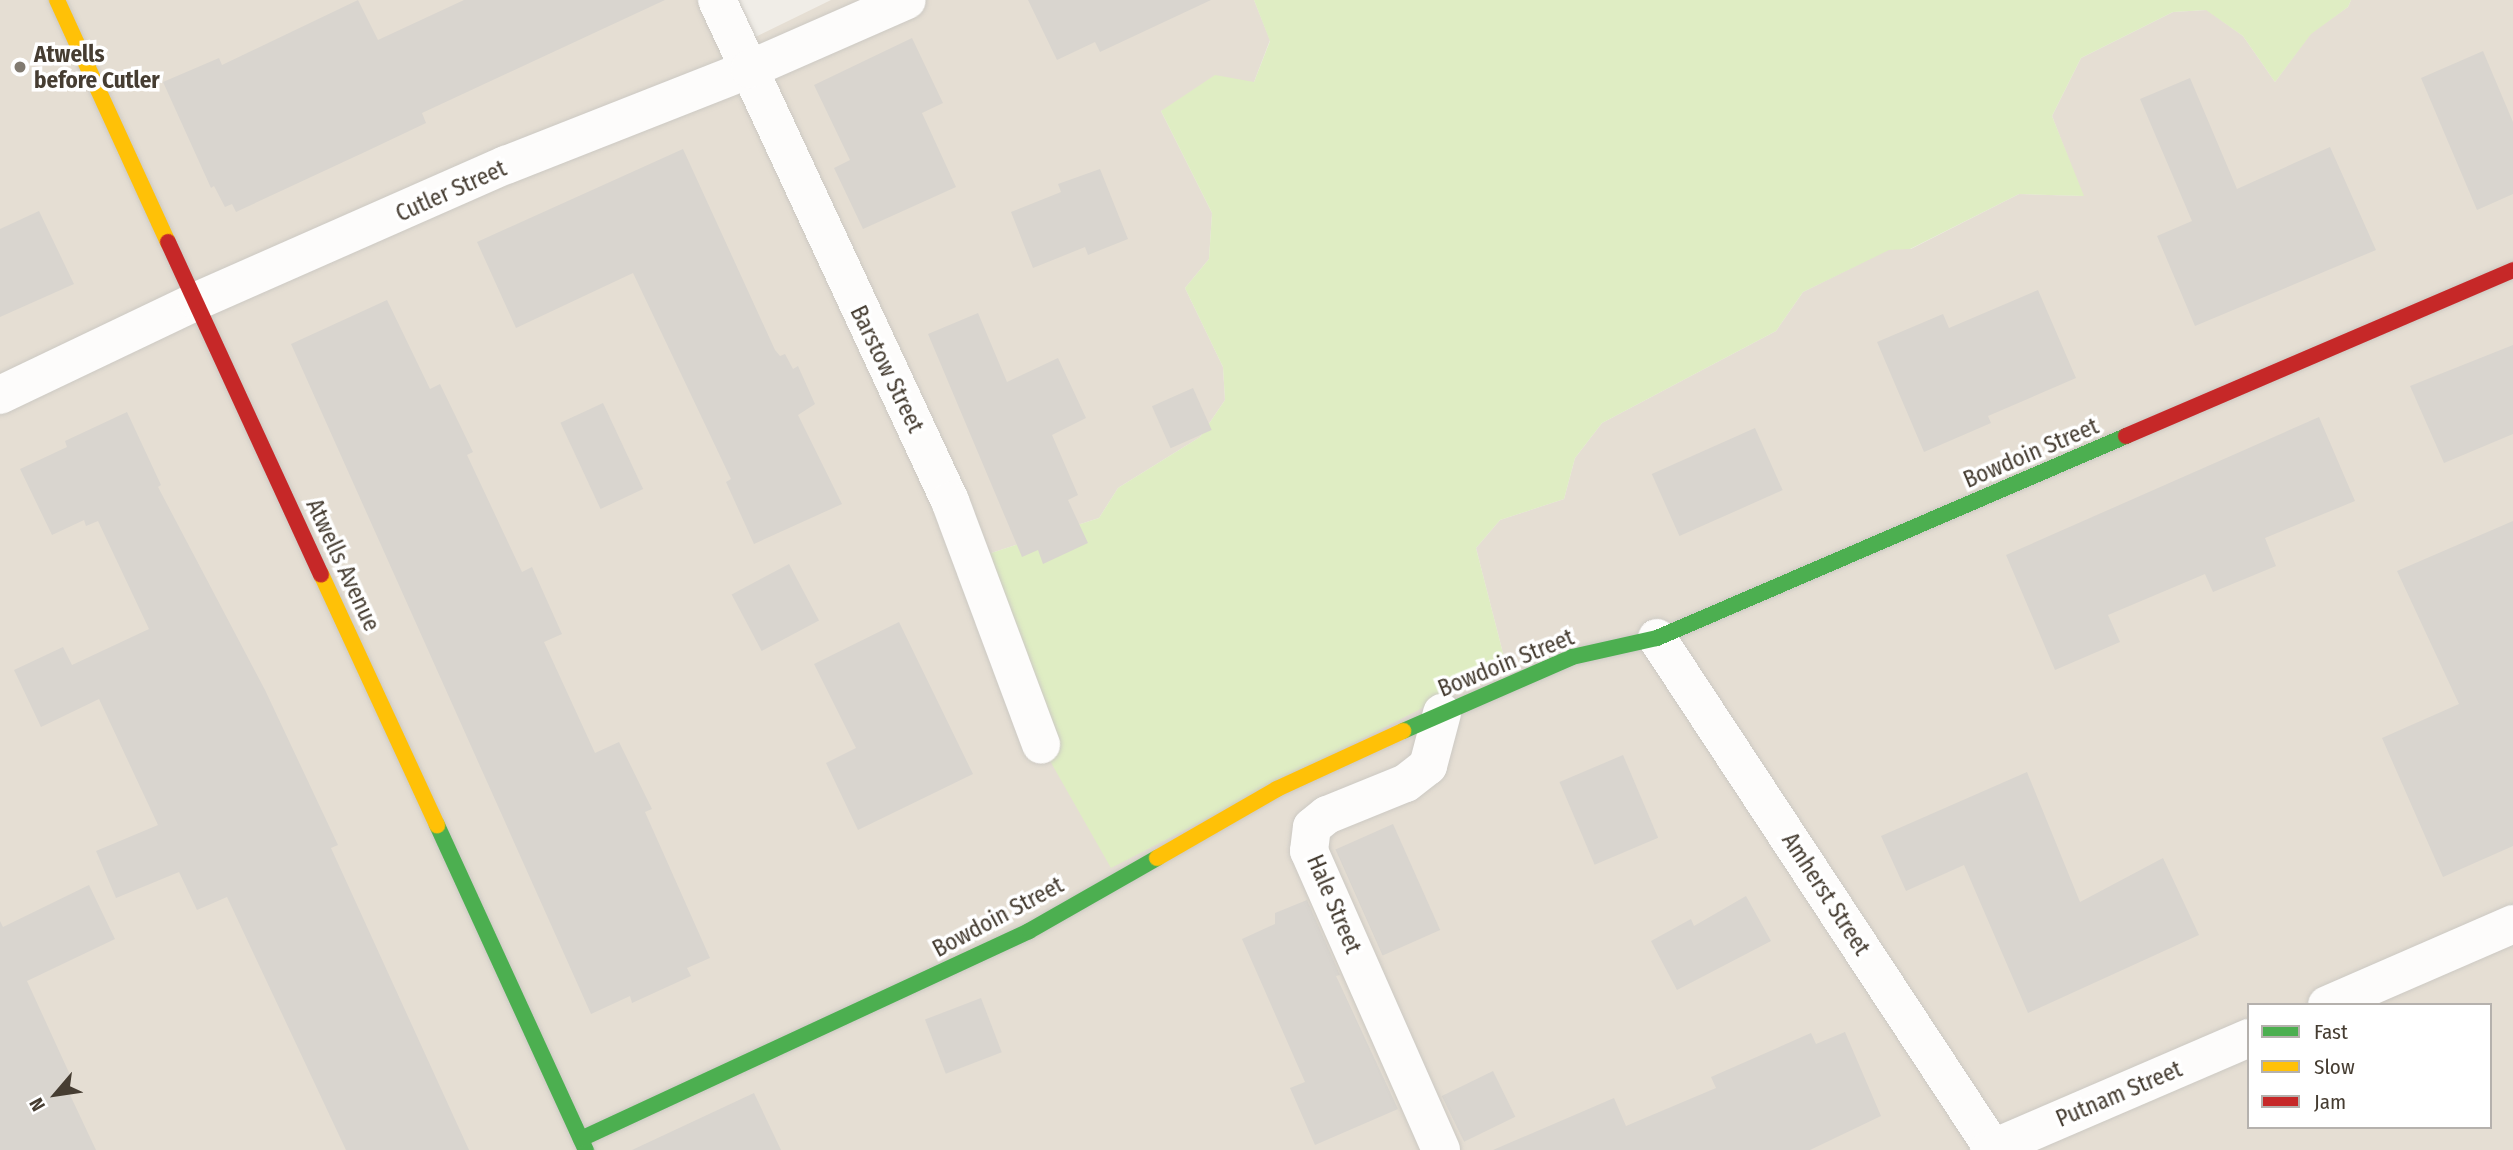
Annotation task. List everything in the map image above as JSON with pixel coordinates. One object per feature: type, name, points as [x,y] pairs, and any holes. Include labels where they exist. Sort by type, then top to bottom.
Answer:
[{"type":"street","name":"Atwells Avenue","points":[[57,0],[583,1144]]},
{"type":"street","name":"Barstow Street","points":[[717,0],[827,243],[950,501],[1041,745]]},
{"type":"street","name":"Cutler Street","points":[[0,395],[197,301],[506,165],[750,69],[908,0]]},
{"type":"street","name":"Bowdoin Street","points":[[583,1144],[1029,931],[1277,789],[1442,713],[1572,657],[1657,638],[2513,270]]},
{"type":"street","name":"Amherst Street","points":[[1657,638],[1992,1149]]},
{"type":"street","name":"Hale Street","points":[[1441,1150],[1309,851],[1312,827],[1327,815],[1406,783],[1428,766],[1442,713]]},
{"type":"street","points":[[2332,1003],[2513,924]]},
{"type":"street","name":"Putnam Street","points":[[1992,1149],[2247,1039]]},
{"type":"shaded area","points":[[0,0],[711,0],[739,45],[831,0],[1254,0],[1270,40],[1254,82],[1161,111],[1212,213],[1209,259],[1185,288],[1223,367],[1225,400],[1200,437],[1118,488],[1099,518],[976,558],[1506,665],[1476,548],[1500,520],[1564,499],[1575,458],[1602,423],[1776,331],[1803,292],[1889,249],[1911,249],[2019,194],[2083,196],[2052,116],[2081,58],[2173,12],[2207,10],[2243,36],[2275,82],[2311,33],[2348,7],[2351,0],[2513,0],[2513,1150],[0,1150]]},
{"type":"green space","points":[[1254,0],[2351,0],[2348,7],[2311,34],[2275,82],[2243,36],[2206,10],[2173,12],[2081,58],[2052,116],[2084,196],[2019,194],[1910,249],[1889,250],[1803,292],[1776,331],[1602,423],[1575,458],[1564,499],[1500,520],[1476,548],[1506,665],[1111,868],[1041,745],[976,558],[1099,518],[1118,488],[1200,437],[1225,400],[1223,367],[1185,288],[1209,259],[1212,213],[1161,111],[1215,75],[1254,82],[1270,41]]},
{"type":"building","points":[[358,0],[378,40],[464,0],[665,0],[422,113],[426,123],[367,151],[236,212],[232,204],[225,207],[214,186],[211,188],[163,82],[219,58],[222,65]]},
{"type":"building","points":[[1028,0],[1211,0],[1100,52],[1095,42],[1057,60]]},
{"type":"building","points":[[912,38],[943,103],[922,113],[956,187],[863,229],[834,168],[850,160],[814,85]]},
{"type":"building","points":[[2483,51],[2513,122],[2513,194],[2477,210],[2421,78]]},
{"type":"building","points":[[2190,78],[2237,189],[2330,147],[2376,250],[2195,326],[2157,236],[2192,221],[2140,99]]},
{"type":"building","points":[[683,149],[775,350],[780,356],[785,354],[793,369],[798,366],[815,404],[798,415],[842,504],[754,544],[726,482],[731,479],[633,273],[516,328],[477,242]]},
{"type":"building","points":[[1100,169],[1128,239],[1088,255],[1085,247],[1033,268],[1011,212],[1061,192],[1058,184]]},
{"type":"building","points":[[39,211],[74,284],[0,317],[0,229]]},
{"type":"building","points":[[2038,290],[2076,378],[1988,416],[1991,423],[1924,452],[1877,342],[1943,314],[1949,328]]},
{"type":"building","points":[[387,300],[430,389],[440,384],[473,452],[467,455],[522,572],[532,567],[562,634],[544,642],[595,753],[619,742],[652,809],[645,812],[710,958],[687,968],[691,976],[632,1003],[630,996],[591,1014],[291,344]]},
{"type":"building","points":[[978,313],[1007,382],[1058,358],[1086,418],[1052,435],[1078,495],[1068,500],[1088,543],[1043,564],[1038,550],[1022,557],[928,334]]},
{"type":"building","points":[[2513,345],[2513,434],[2444,463],[2410,386]]},
{"type":"building","points":[[1193,388],[1212,430],[1171,448],[1152,406]]},
{"type":"building","points":[[603,403],[643,489],[601,509],[560,423]]},
{"type":"building","points":[[127,412],[161,485],[158,487],[265,690],[338,845],[331,848],[469,1150],[346,1150],[227,897],[197,910],[179,872],[116,898],[96,851],[158,825],[99,699],[41,727],[14,670],[63,647],[72,665],[149,629],[98,521],[86,526],[84,520],[52,535],[20,469],[67,447],[65,441]]},
{"type":"building","points":[[2319,417],[2355,501],[2265,538],[2276,566],[2213,592],[2205,574],[2108,615],[2120,642],[2055,670],[2006,555]]},
{"type":"building","points":[[1755,428],[1783,490],[1679,536],[1652,474]]},
{"type":"building","points":[[2513,521],[2513,846],[2443,877],[2382,738],[2459,704],[2397,571]]},
{"type":"building","points":[[789,564],[819,621],[762,651],[732,595]]},
{"type":"building","points":[[899,622],[973,774],[858,830],[826,763],[856,748],[814,664]]},
{"type":"building","points":[[1623,755],[1658,838],[1595,865],[1559,782]]},
{"type":"building","points":[[2027,772],[2080,902],[2163,858],[2199,935],[2028,1013],[1964,865],[1906,891],[1881,836]]},
{"type":"building","points":[[1393,824],[1440,930],[1383,956],[1335,850]]},
{"type":"building","points":[[89,885],[115,939],[27,981],[71,1077],[63,1080],[96,1150],[0,1150],[0,921],[3,927]]},
{"type":"building","points":[[1746,896],[1771,941],[1677,990],[1651,941],[1691,919],[1694,926]]},
{"type":"building","points":[[1307,900],[1340,975],[1336,976],[1398,1109],[1315,1145],[1290,1088],[1305,1082],[1242,939],[1275,924],[1275,913]]},
{"type":"building","points":[[981,998],[1002,1052],[946,1074],[925,1020]]},
{"type":"building","points":[[1845,1032],[1881,1116],[1810,1150],[1493,1150],[1614,1098],[1626,1126],[1716,1088],[1711,1077],[1811,1033],[1816,1044]]},
{"type":"building","points":[[1493,1071],[1515,1117],[1464,1142],[1442,1096]]},
{"type":"building","points":[[754,1093],[781,1150],[632,1150]]},
{"type":"traffic: fast","points":[[1403,731],[1572,657],[1657,638],[2126,436]]},
{"type":"traffic: fast","points":[[437,825],[586,1150]]},
{"type":"traffic: fast","points":[[581,1139],[1029,931],[1157,858]]},
{"type":"traffic: slow","points":[[57,0],[168,242]]},
{"type":"traffic: slow","points":[[321,574],[437,825]]},
{"type":"traffic: slow","points":[[1157,858],[1277,789],[1403,731]]},
{"type":"traffic: jam","points":[[168,242],[321,574]]},
{"type":"traffic: jam","points":[[2126,436],[2513,270]]},
{"type":"place","name":"Atwells before Cutler","points":[[20,67]]}]
